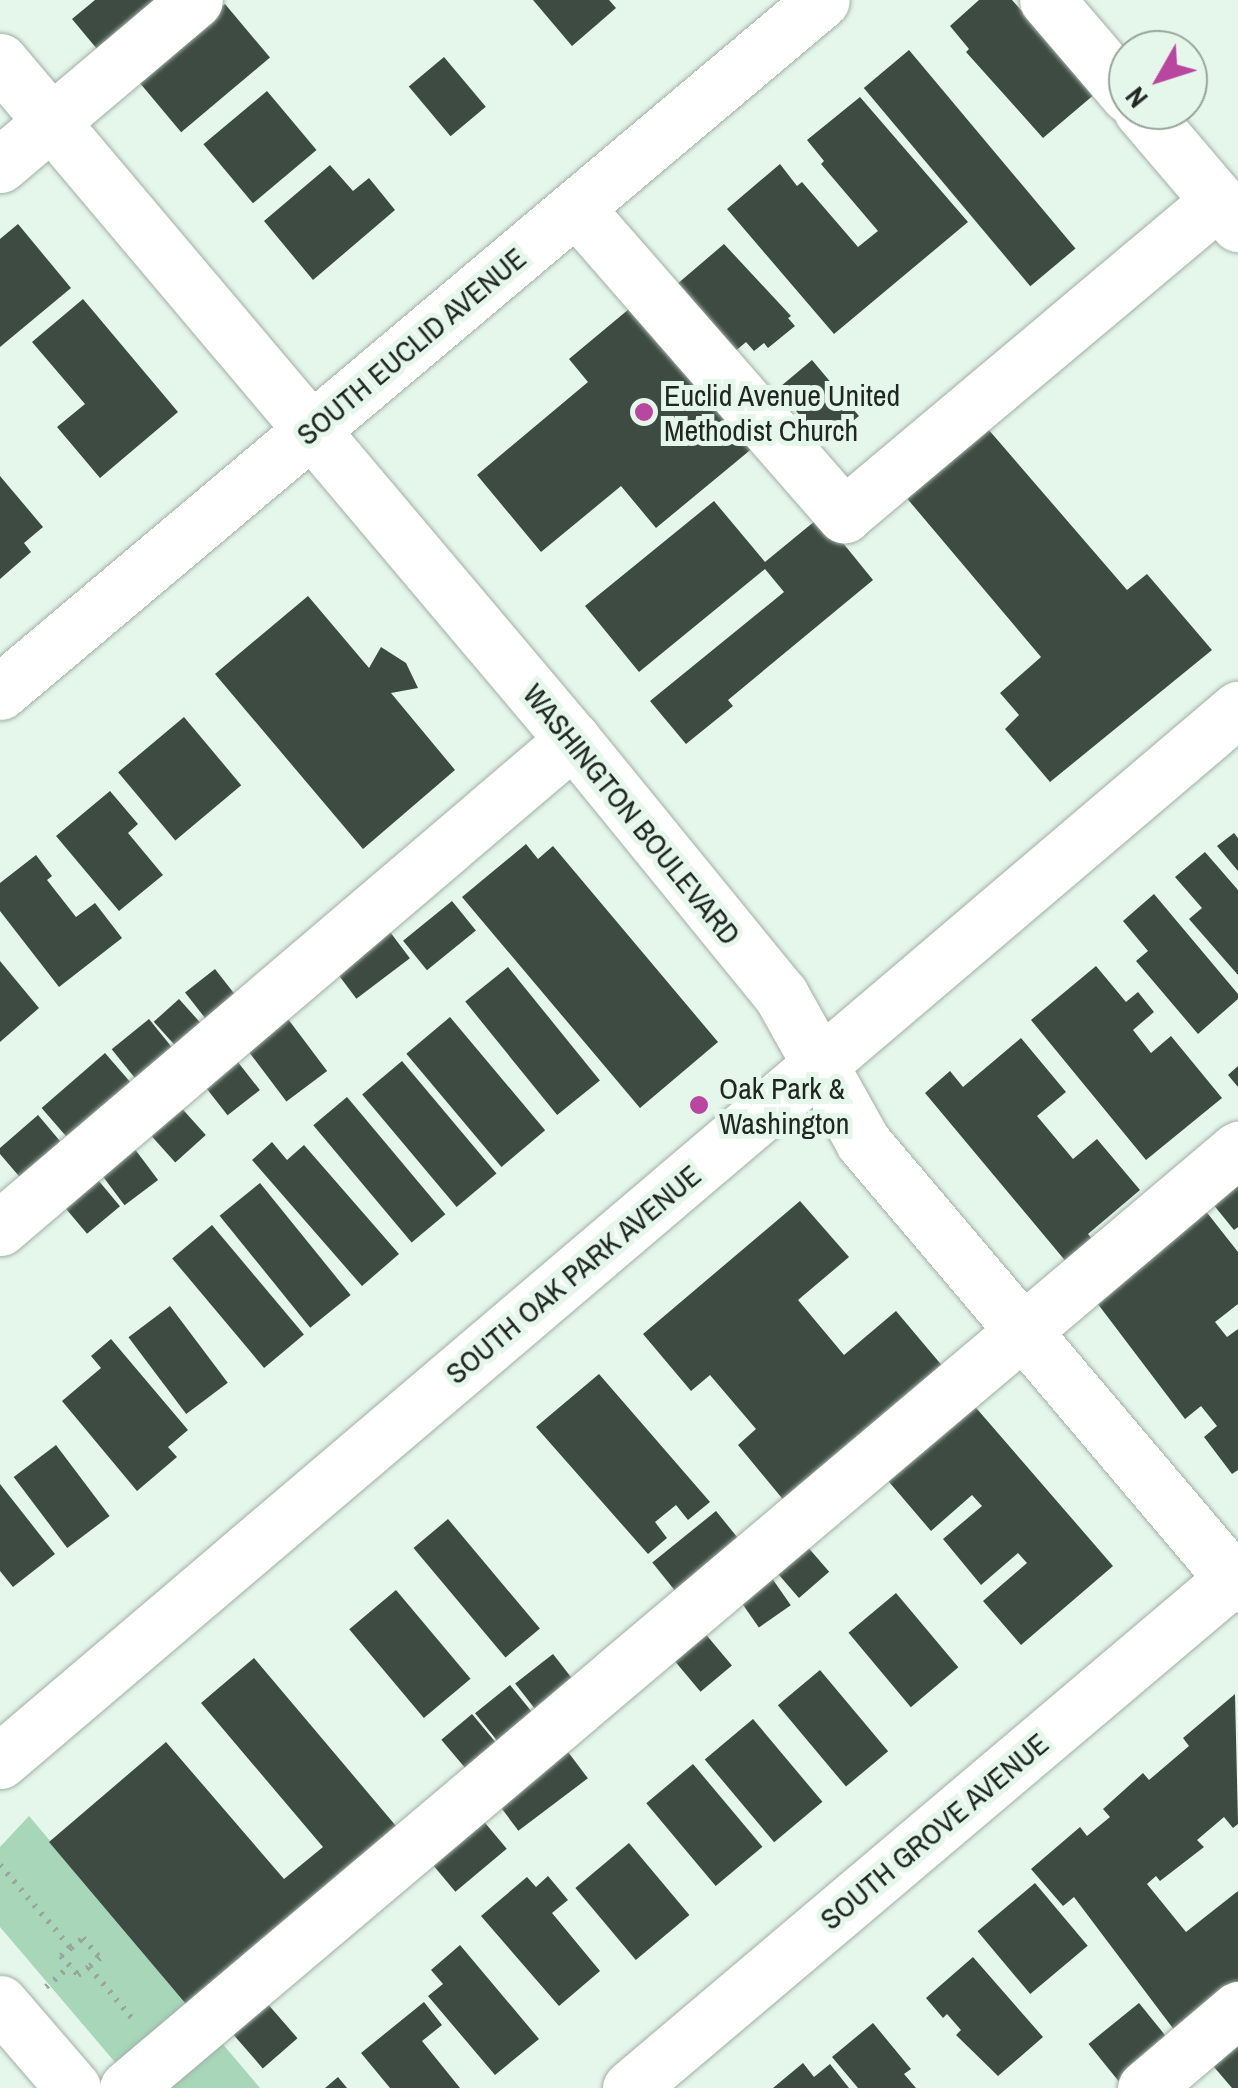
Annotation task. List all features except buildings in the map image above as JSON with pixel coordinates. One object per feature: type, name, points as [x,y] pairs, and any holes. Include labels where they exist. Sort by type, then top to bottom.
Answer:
[{"type":"street","points":[[0,165],[196,0]]},
{"type":"street","name":"SOUTH EUCLID AVENUE","points":[[0,692],[822,0]]},
{"type":"street","points":[[1047,0],[1108,72]]},
{"type":"street","name":"WASHINGTON BOULEVARD","points":[[0,60],[573,740],[781,995],[863,1142],[1236,1579]]},
{"type":"street","points":[[576,208],[844,515],[1228,212],[1158,130]]},
{"type":"street","name":"SOUTH OAK PARK AVENUE","points":[[0,1761],[1238,708]]},
{"type":"street","points":[[0,1228],[573,740]]},
{"type":"street","points":[[127,2088],[1238,1149]]},
{"type":"street","name":"SOUTH GROVE AVENUE","points":[[630,2088],[1236,1579]]},
{"type":"street","points":[[23,1995],[73,2088]]},
{"type":"street","points":[[1146,2088],[1238,2009]]},
{"type":"path","points":[[0,1865],[71,1948]]},
{"type":"path","points":[[83,1938],[100,1958],[78,1976],[61,1956],[71,1948],[83,1938]]},
{"type":"path","points":[[23,1995],[70,1966]]},
{"type":"path","points":[[88,1968],[143,2032]]},
{"type":"green space","points":[[29,1816],[260,2088],[137,2088],[0,1927],[0,1847]]},
{"type":"place","name":"Euclid Avenue United Methodist Church","points":[[644,412]]},
{"type":"place","name":"Oak Park & Washington","points":[[699,1105]]}]
